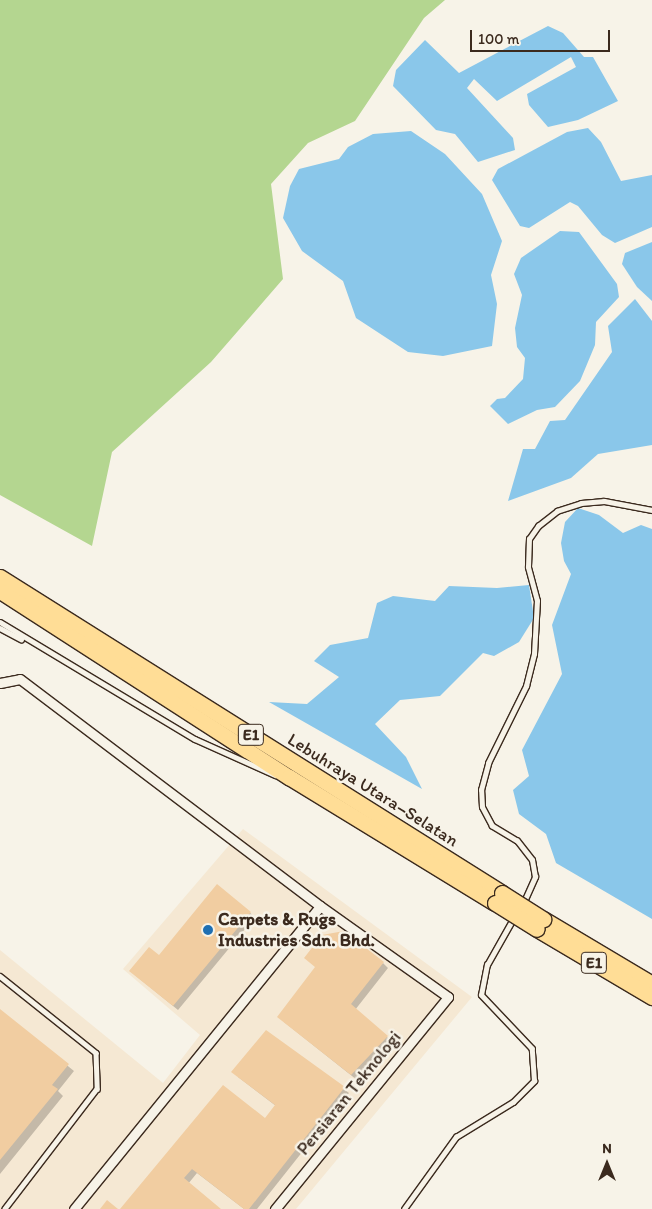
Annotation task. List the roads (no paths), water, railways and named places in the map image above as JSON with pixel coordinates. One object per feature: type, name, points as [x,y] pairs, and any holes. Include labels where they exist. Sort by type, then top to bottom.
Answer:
[{"type":"highway","name":"Lebuhraya Utara–Selatan","points":[[0,577],[652,997]]},
{"type":"highway","name":"Lebuhraya Utara–Selatan","points":[[0,591],[289,777],[498,898]]},
{"type":"highway","name":"Lebuhraya Utara–Selatan","points":[[540,924],[652,984]]},
{"type":"street","points":[[0,684],[20,679],[320,906],[74,1209]]},
{"type":"street","name":"Persiaran Teknologi","points":[[275,1209],[448,997],[320,906]]},
{"type":"lane","points":[[404,1209],[456,1138],[513,1102],[534,1082],[532,1049],[481,995],[487,965],[535,877],[532,860],[517,841],[492,826],[482,807],[481,790],[488,763],[526,686],[534,654],[537,602],[528,567],[529,539],[538,526],[557,511],[580,503],[604,502],[652,510]]},
{"type":"lane","points":[[0,622],[195,739],[267,773],[289,777]]},
{"type":"lane","points":[[0,628],[51,654]]},
{"type":"lane","points":[[0,976],[96,1052],[97,1089],[5,1209]]},
{"type":"water","points":[[548,26],[563,33],[584,57],[593,57],[618,101],[578,120],[548,127],[529,105],[527,94],[576,67],[571,57],[497,101],[474,79],[467,88],[513,138],[515,150],[478,162],[455,134],[436,130],[393,86],[396,70],[425,40],[459,73]]},
{"type":"water","points":[[588,128],[601,142],[621,181],[652,175],[652,227],[615,243],[602,235],[578,206],[570,202],[529,228],[520,226],[492,180],[498,169],[567,132]]},
{"type":"water","points":[[411,131],[445,154],[482,194],[502,241],[491,275],[497,304],[492,346],[443,356],[408,352],[356,318],[343,281],[302,251],[283,218],[290,186],[299,169],[339,159],[348,147],[373,134]]},
{"type":"water","points":[[560,231],[579,232],[617,284],[619,297],[596,322],[595,345],[580,381],[555,407],[537,410],[508,424],[490,406],[497,399],[505,398],[523,379],[525,358],[517,347],[515,328],[522,295],[514,274],[521,258]]},
{"type":"water","points":[[652,242],[652,301],[637,287],[622,264],[625,253]]},
{"type":"water","points":[[635,299],[652,321],[652,445],[598,454],[571,478],[508,501],[523,449],[535,449],[550,421],[565,420],[612,352],[608,326]]},
{"type":"water","points":[[578,508],[599,515],[623,533],[641,525],[652,529],[652,919],[556,863],[546,834],[519,814],[513,790],[529,776],[522,750],[562,674],[552,625],[571,574],[564,561],[561,543],[565,522]]},
{"type":"water","points":[[529,585],[534,618],[519,642],[494,656],[483,653],[440,696],[400,700],[375,724],[406,757],[422,789],[269,702],[307,704],[339,677],[314,661],[330,645],[368,638],[377,603],[393,596],[435,601],[449,586],[497,588]]},
{"type":"place","name":"Carpets & Rugs Industries Sdn. Bhd.","points":[[208,930]]}]
